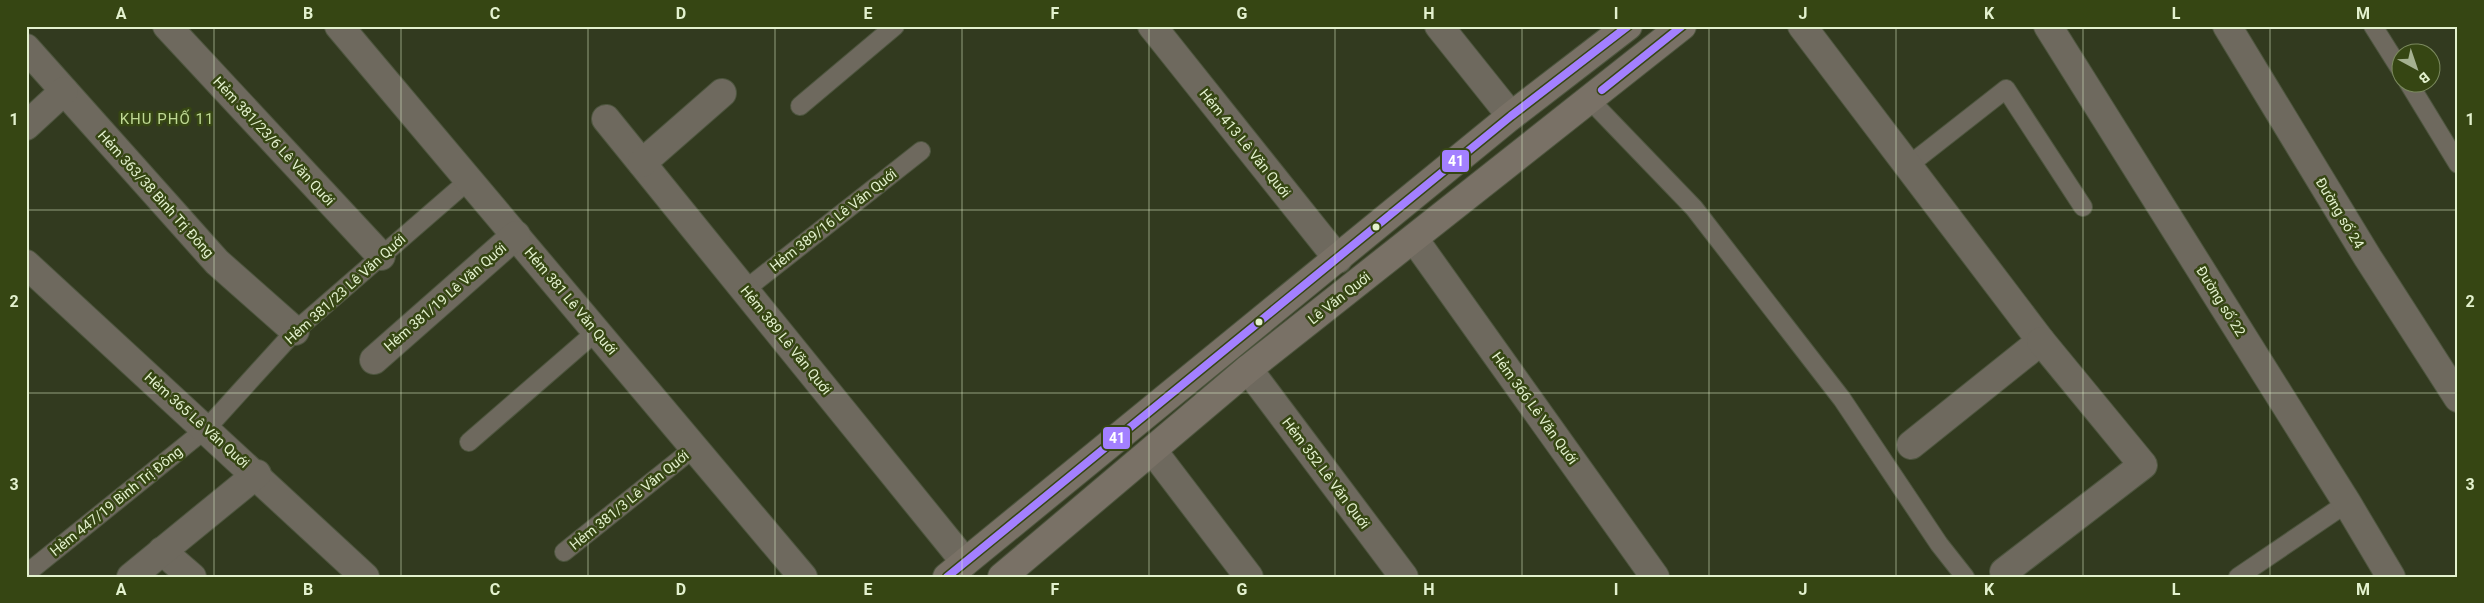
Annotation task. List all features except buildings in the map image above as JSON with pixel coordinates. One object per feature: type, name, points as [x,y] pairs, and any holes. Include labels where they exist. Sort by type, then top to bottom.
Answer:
[{"type":"main road","points":[[956,570],[1511,116],[1569,74],[1628,26]]},
{"type":"main road","name":"Lê Văn Quới","points":[[1002,577],[1248,369],[1682,26]]},
{"type":"main road","points":[[1569,74],[1590,100]]},
{"type":"main road","points":[[1133,425],[1153,451]]},
{"type":"street","name":"Hẻm 381/23/6 Lê Văn Quới","points":[[167,26],[382,256]]},
{"type":"street","name":"Hẻm 381 Lê Văn Quới","points":[[339,26],[803,577]]},
{"type":"street","name":"Hẻm 413 Lê Văn Quới","points":[[1152,26],[1338,259]]},
{"type":"street","points":[[1439,26],[1511,116]]},
{"type":"street","points":[[1802,26],[2041,341],[2142,465],[2004,572]]},
{"type":"street","name":"Đường số 22","points":[[2048,26],[2347,503],[2391,577]]},
{"type":"street","name":"Đường số 24","points":[[2227,26],[2368,258],[2458,398]]},
{"type":"street","name":"Hẻm 363/38 Bình Trị Đông","points":[[26,48],[217,262],[295,331]]},
{"type":"street","points":[[26,126],[64,91]]},
{"type":"street","points":[[642,163],[722,93]]},
{"type":"street","name":"Hẻm 389 Lê Văn Quới","points":[[606,119],[746,289],[956,570]]},
{"type":"street","name":"Hẻm 381/19 Lê Văn Quới","points":[[374,360],[516,235]]},
{"type":"street","name":"Hẻm 366 Lê Văn Quới","points":[[1414,239],[1655,577]]},
{"type":"street","name":"Hẻm 365 Lê Văn Quới","points":[[26,264],[257,474],[366,577]]},
{"type":"street","points":[[1911,445],[2041,341]]},
{"type":"street","name":"Hẻm 352 Lê Văn Quới","points":[[1248,369],[1404,577]]},
{"type":"street","points":[[1153,451],[1249,577]]},
{"type":"street","points":[[131,577],[257,474]]},
{"type":"street","points":[[162,551],[192,577]]},
{"type":"lane","points":[[800,106],[895,26]]},
{"type":"lane","points":[[2373,26],[2392,56]]},
{"type":"lane","points":[[1908,165],[2006,88],[2083,207]]},
{"type":"lane","points":[[2414,92],[2458,164]]},
{"type":"lane","points":[[1590,100],[1694,208],[1842,399],[1939,544],[1966,577]]},
{"type":"lane","name":"Hẻm 389/16 Lê Văn Quới","points":[[746,289],[920,151]]},
{"type":"lane","name":"Hẻm 381/23 Lê Văn Quới","points":[[206,428],[295,331],[470,180]]},
{"type":"lane","points":[[469,442],[597,331]]},
{"type":"lane","name":"Hẻm 447/19 Bình Trị Đông","points":[[26,574],[206,428]]},
{"type":"lane","name":"Hẻm 381/3 Lê Văn Quới","points":[[564,552],[694,448]]},
{"type":"lane","points":[[2238,577],[2347,503]]},
{"type":"transit line","name":"41","points":[[947,577],[1511,116],[1628,26]]},
{"type":"transit line","name":"41","points":[[1602,90],[1682,26]]},
{"type":"district","name":"KHU PHỐ 11","points":[[167,119]]}]
